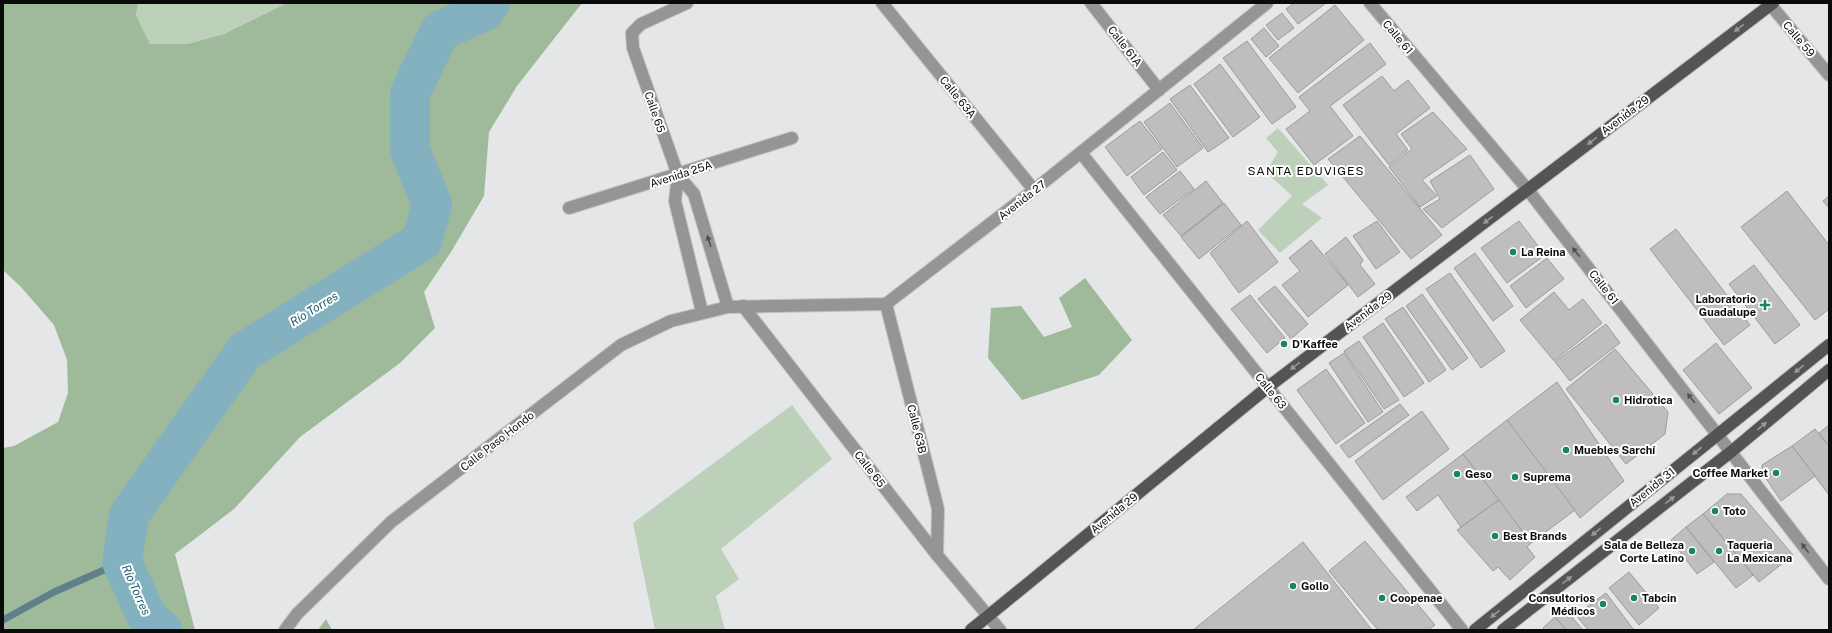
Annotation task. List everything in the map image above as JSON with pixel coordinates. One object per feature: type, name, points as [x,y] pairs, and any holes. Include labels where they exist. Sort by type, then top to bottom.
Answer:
[{"type":"main road","name":"Avenida 29","points":[[971,630],[1268,387],[1771,4]]},
{"type":"main road","name":"Avenida 31","points":[[1475,630],[1829,345]]},
{"type":"main road","name":"Avenida 31","points":[[1503,630],[1732,451],[1829,370]]},
{"type":"street","name":"Calle 65","points":[[687,3],[641,24],[632,32],[633,48],[678,175],[694,194],[728,307]]},
{"type":"street","name":"Calle 63A","points":[[882,3],[1034,190]]},
{"type":"street","name":"Calle 61A","points":[[1091,3],[1158,90]]},
{"type":"street","name":"Avenida 27","points":[[886,304],[1034,190],[1267,3]]},
{"type":"street","name":"Calle 61","points":[[1370,3],[1528,190],[1732,451],[1829,578]]},
{"type":"street","name":"Calle 59","points":[[1771,4],[1829,75]]},
{"type":"street","name":"Avenida 25A","points":[[569,208],[792,138]]},
{"type":"street","name":"Calle 63","points":[[1081,152],[1462,630]]},
{"type":"street","name":"Calle 65","points":[[678,175],[676,201],[702,312]]},
{"type":"street","points":[[743,306],[886,304]]},
{"type":"street","name":"Calle 63B","points":[[886,304],[938,509],[937,555]]},
{"type":"street","name":"Calle 65","points":[[743,306],[937,555],[1000,630]]},
{"type":"street","name":"Calle Paso Hondo","points":[[285,630],[297,614],[391,522],[609,355],[622,346],[670,321],[702,312],[743,306]]},
{"type":"green space","points":[[3,3],[138,3],[136,15],[150,44],[187,44],[224,34],[287,3],[582,3],[517,86],[489,132],[484,196],[451,252],[424,292],[435,328],[400,363],[300,437],[234,509],[175,554],[195,630],[3,630],[3,448],[14,446],[58,422],[68,393],[67,360],[54,325],[21,287],[3,270]]},
{"type":"green space","points":[[138,3],[287,3],[224,34],[187,44],[150,44],[136,15]]},
{"type":"green space","points":[[1278,128],[1328,185],[1302,204],[1322,218],[1280,253],[1258,230],[1292,196],[1266,172],[1278,152],[1266,138]]},
{"type":"green space","points":[[1085,278],[1132,340],[1099,375],[1022,400],[988,358],[991,308],[1021,306],[1044,337],[1072,327],[1059,298]]},
{"type":"green space","points":[[792,405],[832,459],[721,549],[739,579],[716,596],[725,630],[655,630],[633,523]]},
{"type":"green space","points":[[326,619],[332,630],[318,630]]},
{"type":"building","points":[[1294,3],[1326,3],[1298,24],[1286,9]]},
{"type":"building","points":[[1335,5],[1364,40],[1298,93],[1269,58]]},
{"type":"building","points":[[1282,13],[1294,28],[1278,40],[1266,25]]},
{"type":"building","points":[[1264,28],[1279,46],[1266,57],[1251,39]]},
{"type":"building","points":[[1247,41],[1296,107],[1272,124],[1223,58]]},
{"type":"building","points":[[1370,43],[1386,64],[1330,106],[1353,136],[1314,165],[1286,129],[1310,111],[1299,97]]},
{"type":"building","points":[[1220,64],[1260,117],[1233,137],[1194,84]]},
{"type":"building","points":[[1382,76],[1394,91],[1408,80],[1430,108],[1396,134],[1408,150],[1389,165],[1343,105]]},
{"type":"building","points":[[1190,85],[1229,138],[1208,152],[1170,99]]},
{"type":"building","points":[[1170,103],[1203,148],[1177,167],[1144,122]]},
{"type":"building","points":[[1433,112],[1467,149],[1422,180],[1437,196],[1420,207],[1389,167],[1412,149],[1401,134]]},
{"type":"building","points":[[1140,121],[1162,149],[1127,176],[1105,147]]},
{"type":"building","points":[[1360,136],[1442,235],[1411,259],[1328,159]]},
{"type":"building","points":[[1163,152],[1177,170],[1144,195],[1131,177]]},
{"type":"building","points":[[1470,155],[1494,189],[1442,228],[1423,209],[1440,199],[1430,181]]},
{"type":"building","points":[[1180,171],[1194,189],[1160,214],[1146,197]]},
{"type":"building","points":[[1206,181],[1223,203],[1181,236],[1163,215]]},
{"type":"building","points":[[1787,191],[1829,245],[1829,309],[1815,320],[1741,227]]},
{"type":"building","points":[[1829,196],[1829,208],[1823,201]]},
{"type":"building","points":[[1224,203],[1241,225],[1199,259],[1181,237]]},
{"type":"building","points":[[1247,221],[1278,262],[1239,293],[1210,253]]},
{"type":"building","points":[[1377,221],[1400,252],[1376,269],[1353,236]]},
{"type":"building","name":"La Reina","points":[[1519,221],[1545,255],[1507,283],[1481,248]]},
{"type":"building","points":[[1676,229],[1750,325],[1724,345],[1650,249]]},
{"type":"building","points":[[1346,237],[1363,260],[1360,265],[1375,284],[1358,297],[1325,254]]},
{"type":"building","points":[[1311,240],[1348,285],[1308,317],[1282,285],[1300,271],[1289,258]]},
{"type":"building","points":[[1475,253],[1513,306],[1493,321],[1454,268]]},
{"type":"building","points":[[1547,258],[1564,279],[1526,308],[1510,286]]},
{"type":"building","name":"Laboratorio Guadalupe","points":[[1754,265],[1800,325],[1775,344],[1729,284]]},
{"type":"building","points":[[1450,273],[1505,351],[1481,368],[1426,289]]},
{"type":"building","points":[[1275,286],[1308,324],[1291,339],[1258,299]]},
{"type":"building","points":[[1554,292],[1569,310],[1583,299],[1602,323],[1554,361],[1520,320]]},
{"type":"building","points":[[1422,294],[1468,358],[1452,370],[1406,306]]},
{"type":"building","points":[[1250,295],[1285,338],[1267,353],[1231,309]]},
{"type":"building","points":[[1403,307],[1446,370],[1429,382],[1385,319]]},
{"type":"building","points":[[1383,323],[1424,383],[1404,397],[1363,337]]},
{"type":"building","points":[[1606,324],[1620,343],[1570,381],[1555,362]]},
{"type":"building","points":[[1359,341],[1399,400],[1384,409],[1344,351]]},
{"type":"building","points":[[1716,343],[1752,388],[1719,414],[1683,370]]},
{"type":"building","name":"Hidrotica","points":[[1615,349],[1668,412],[1665,434],[1626,464],[1566,389]]},
{"type":"building","points":[[1344,353],[1383,412],[1368,422],[1329,363]]},
{"type":"building","points":[[1326,369],[1365,423],[1336,444],[1297,390]]},
{"type":"building","name":"Muebles Sarchí","points":[[1557,382],[1624,481],[1580,518],[1507,420]]},
{"type":"building","points":[[1400,404],[1409,415],[1349,458],[1340,446]]},
{"type":"building","points":[[1422,411],[1449,449],[1383,500],[1355,461]]},
{"type":"building","name":"Suprema","points":[[1507,420],[1575,510],[1531,543],[1463,454]]},
{"type":"building","points":[[1829,425],[1829,446],[1819,433]]},
{"type":"building","points":[[1815,429],[1829,446],[1829,495],[1792,446]]},
{"type":"building","points":[[1792,446],[1815,476],[1781,501],[1763,474],[1762,465]]},
{"type":"building","name":"Geso","points":[[1463,454],[1499,500],[1461,527],[1438,495],[1417,511],[1406,497]]},
{"type":"building","points":[[1727,494],[1741,494],[1793,555],[1759,582],[1703,514]]},
{"type":"building","name":"Best Brands","points":[[1499,500],[1531,543],[1527,547],[1535,557],[1510,580],[1498,567],[1493,571],[1457,530]]},
{"type":"building","name":"Taqueria La Mexicana","points":[[1703,514],[1753,575],[1736,588],[1686,527]]},
{"type":"building","name":"Sala de Belleza Corte Latino","points":[[1686,527],[1714,562],[1697,574],[1671,540]]},
{"type":"building","name":"Coopenae","points":[[1365,541],[1435,625],[1428,630],[1378,630],[1329,571]]},
{"type":"building","name":"Gollo","points":[[1303,542],[1372,630],[1193,630]]},
{"type":"building","name":"Tabcin","points":[[1629,572],[1659,608],[1639,625],[1609,588]]},
{"type":"building","name":"Consultorios Médicos","points":[[1606,593],[1634,630],[1588,630],[1576,615]]},
{"type":"building","points":[[1565,609],[1583,630],[1566,630],[1555,617]]},
{"type":"building","points":[[1555,617],[1566,630],[1545,630],[1543,628]]},
{"type":"waterway","name":"Río Torres","points":[[162,630],[147,617],[122,562],[129,515],[245,351],[422,241],[432,204],[410,151],[410,93],[440,31],[484,11],[490,3]]},
{"type":"waterway","points":[[3,620],[54,592],[122,562]]},
{"type":"place","name":"La Reina","points":[[1513,252]]},
{"type":"place","name":"Laboratorio Guadalupe","points":[[1765,305]]},
{"type":"place","name":"D'Kaffee","points":[[1284,344]]},
{"type":"place","name":"Hidrotica","points":[[1616,400]]},
{"type":"place","name":"Muebles Sarchí","points":[[1566,450]]},
{"type":"place","name":"Coffee Market","points":[[1776,473]]},
{"type":"place","name":"Geso","points":[[1457,474]]},
{"type":"place","name":"Suprema","points":[[1515,477]]},
{"type":"place","name":"Toto","points":[[1715,511]]},
{"type":"place","name":"Best Brands","points":[[1495,536]]},
{"type":"place","name":"Sala de Belleza Corte Latino","points":[[1692,551]]},
{"type":"place","name":"Taqueria La Mexicana","points":[[1719,551]]},
{"type":"place","name":"Gollo","points":[[1293,586]]},
{"type":"place","name":"Coopenae","points":[[1382,598]]},
{"type":"place","name":"Tabcin","points":[[1634,598]]},
{"type":"place","name":"Consultorios Médicos","points":[[1603,604]]},
{"type":"district","name":"SANTA EDUVIGES","points":[[1306,171]]}]
